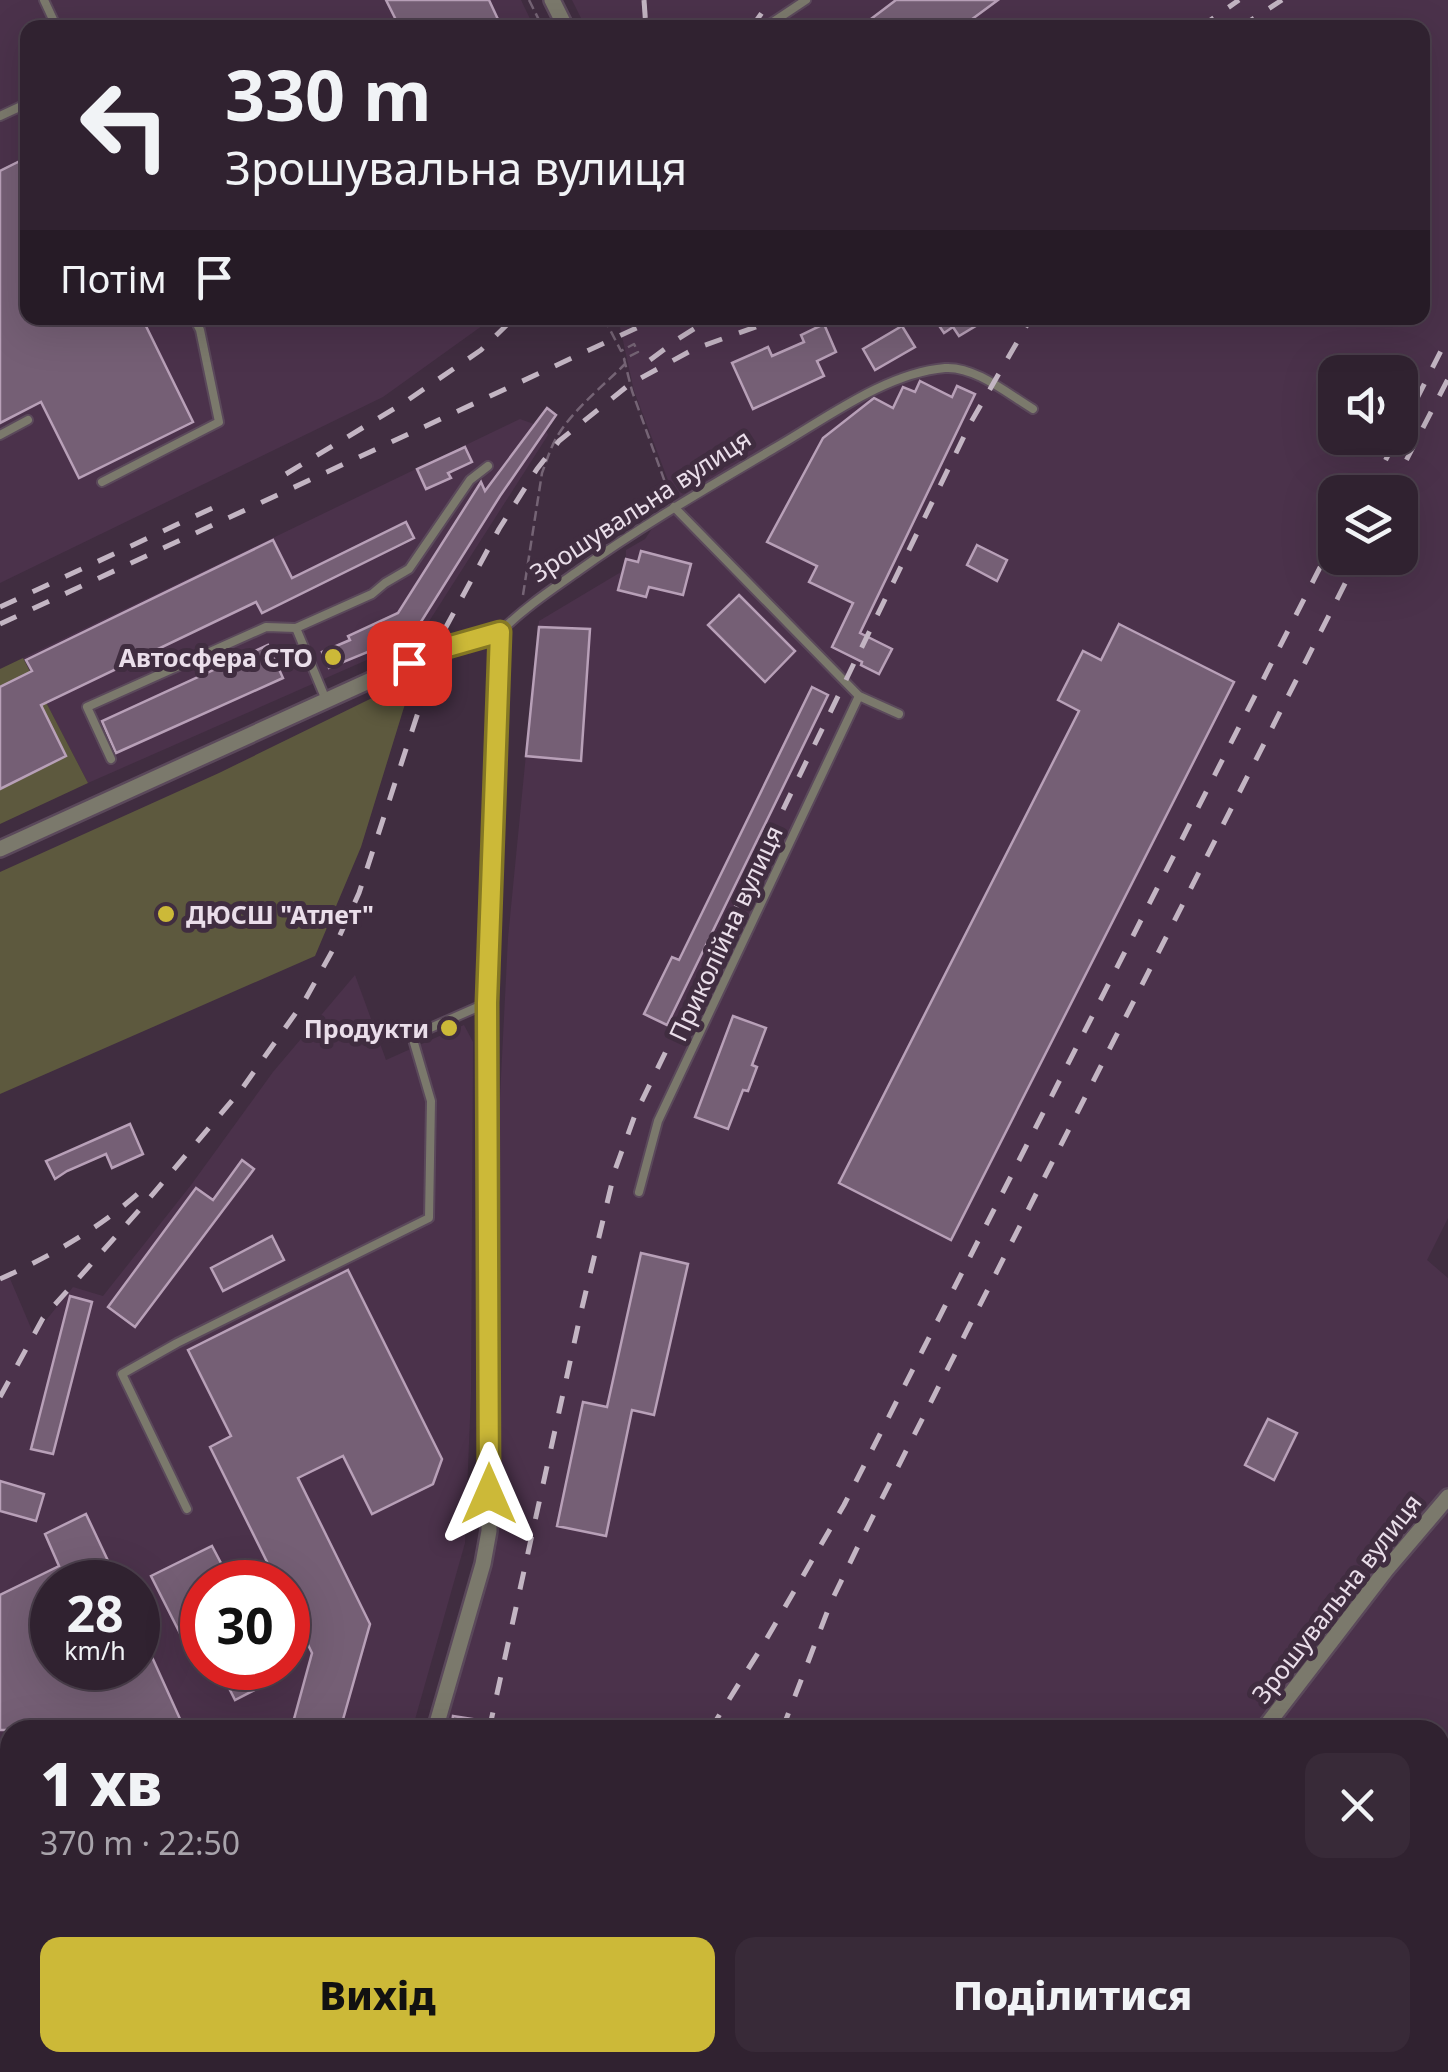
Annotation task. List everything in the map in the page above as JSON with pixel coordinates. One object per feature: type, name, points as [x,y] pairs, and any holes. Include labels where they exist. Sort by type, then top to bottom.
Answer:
[{"type":"street","name":"Зрошувальна вулиця","points":[[0,849],[437,650],[500,632]]},
{"type":"street","points":[[437,1720],[489,1531],[487,1003],[500,632]]},
{"type":"street","name":"Зрошувальна вулиця","points":[[1271,1720],[1386,1570],[1448,1497]]},
{"type":"lane","points":[[776,20],[806,0]]},
{"type":"lane","points":[[102,482],[219,422],[198,325]]},
{"type":"lane","name":"Зрошувальна вулиця","points":[[500,632],[520,612],[624,538],[866,395],[902,378],[947,368],[965,371],[993,382],[1034,409]]},
{"type":"lane","points":[[0,435],[28,420]]},
{"type":"lane","points":[[111,759],[86,707],[266,627],[296,628],[372,594],[409,569],[470,480],[488,466]]},
{"type":"lane","points":[[674,507],[859,696],[899,714]]},
{"type":"lane","points":[[296,628],[326,700]]},
{"type":"lane","name":"Приколійна вулиця","points":[[639,1192],[658,1121],[859,696]]},
{"type":"lane","points":[[187,1509],[122,1374],[429,1218],[430,1102],[412,1036],[487,1003]]},
{"type":"path","points":[[607,325],[620,351],[634,344],[638,352],[624,358],[625,364],[674,507]]},
{"type":"path","points":[[520,612],[542,473],[549,454],[557,436],[581,407],[625,364]]},
{"type":"shaded area","points":[[0,0],[521,0],[531,20],[20,20],[20,325],[483,325],[383,397],[0,583]]},
{"type":"shaded area","points":[[572,0],[1448,0],[1448,1218],[1427,1260],[1448,1278],[1448,1720],[444,1720],[495,1550],[499,1444],[499,1117],[508,938],[539,621],[626,569],[626,550],[645,539],[674,496],[634,391],[620,325],[1430,325],[1430,20],[582,20]]},
{"type":"shaded area","points":[[520,419],[545,428],[548,435],[419,637],[88,783],[23,658]]},
{"type":"shaded area","points":[[23,658],[88,783],[0,824],[0,669]]},
{"type":"shaded area","name":"ДЮСШ \"Атлет\"","points":[[413,678],[361,847],[315,956],[0,1094],[0,872],[219,773]]},
{"type":"shaded area","points":[[355,975],[386,1060],[464,1025],[473,1042],[471,1393],[465,1543],[415,1720],[0,1720],[0,1278],[8,1274],[34,1335],[73,1287],[103,1296],[273,1072]]},
{"type":"building","points":[[386,0],[489,0],[498,20],[396,20]]},
{"type":"building","points":[[896,0],[998,0],[971,20],[870,20]]},
{"type":"building","points":[[20,161],[20,325],[145,325],[193,422],[79,478],[41,402],[0,423],[0,171]]},
{"type":"building","points":[[824,325],[836,352],[817,361],[824,376],[753,409],[732,363],[768,347],[772,356],[804,342],[801,335]]},
{"type":"building","points":[[939,325],[977,325],[959,336],[953,327],[944,333]]},
{"type":"building","points":[[902,326],[915,347],[875,370],[863,349]]},
{"type":"building","points":[[920,381],[952,397],[957,386],[975,394],[860,633],[892,649],[879,674],[832,647],[853,603],[809,582],[817,566],[767,542],[823,438],[874,398],[893,408],[903,387],[915,392]]},
{"type":"building","points":[[547,408],[556,415],[414,633],[329,668],[322,652],[398,613],[481,482],[485,491]]},
{"type":"building","points":[[465,447],[472,462],[448,473],[451,478],[426,489],[417,469]]},
{"type":"building","points":[[406,522],[414,538],[262,613],[256,602],[41,705],[66,756],[0,789],[0,687],[32,671],[26,660],[273,540],[292,578]]},
{"type":"building","points":[[977,545],[1007,560],[997,581],[967,565]]},
{"type":"building","points":[[641,551],[691,564],[683,595],[649,587],[646,597],[618,590],[626,559],[638,562]]},
{"type":"building","points":[[739,595],[795,651],[765,682],[708,625]]},
{"type":"building","points":[[1119,624],[1234,682],[951,1240],[839,1183],[1079,711],[1058,700],[1083,651],[1101,660]]},
{"type":"building","points":[[539,627],[590,629],[581,761],[526,756]]},
{"type":"building","points":[[268,645],[283,678],[116,753],[102,721]]},
{"type":"building","points":[[812,687],[828,695],[667,1025],[644,1014],[672,957],[679,960]]},
{"type":"building","points":[[733,1016],[766,1028],[752,1065],[757,1067],[748,1091],[743,1090],[728,1129],[695,1117]]},
{"type":"building","points":[[130,1124],[143,1154],[112,1168],[106,1154],[55,1179],[46,1161]]},
{"type":"building","points":[[242,1160],[254,1169],[135,1327],[108,1307],[196,1188],[213,1200]]},
{"type":"building","points":[[272,1236],[284,1260],[223,1291],[211,1268]]},
{"type":"building","points":[[641,1253],[688,1264],[654,1415],[632,1410],[606,1536],[557,1526],[583,1402],[607,1407]]},
{"type":"building","points":[[348,1270],[442,1459],[433,1484],[372,1514],[343,1456],[298,1478],[370,1624],[343,1720],[294,1720],[302,1690],[310,1690],[310,1560],[266,1560],[210,1447],[231,1436],[188,1350]]},
{"type":"building","points":[[70,1296],[92,1302],[53,1454],[31,1449]]},
{"type":"building","points":[[1268,1419],[1297,1433],[1274,1480],[1245,1465]]},
{"type":"building","points":[[0,1481],[44,1494],[36,1521],[0,1511]]},
{"type":"building","points":[[86,1514],[108,1560],[56,1560],[45,1534]]},
{"type":"building","points":[[212,1546],[219,1560],[184,1560]]},
{"type":"building","points":[[180,1562],[180,1633],[160,1594],[160,1572]]},
{"type":"building","points":[[30,1580],[30,1690],[160,1690],[160,1675],[180,1720],[0,1720],[0,1595]]},
{"type":"building","points":[[230,1690],[255,1690],[235,1700]]},
{"type":"railway","points":[[644,0],[645,20]]},
{"type":"railway","points":[[757,20],[771,0]]},
{"type":"railway","points":[[1210,20],[1239,0]]},
{"type":"railway","points":[[1251,20],[1282,0]]},
{"type":"railway","points":[[286,474],[402,404],[481,350],[507,325]]},
{"type":"railway","points":[[0,624],[643,325]]},
{"type":"railway","points":[[650,360],[700,325]]},
{"type":"railway","points":[[0,1397],[43,1318],[241,1090],[305,1000],[359,893],[446,627],[537,469],[559,441],[630,384],[694,349],[761,325]]},
{"type":"railway","points":[[491,1720],[581,1312],[615,1170],[635,1115],[971,422],[1027,325]]},
{"type":"railway","points":[[1418,396],[1448,337]]},
{"type":"railway","points":[[1399,475],[1448,379]]},
{"type":"railway","points":[[1378,475],[1388,455]]},
{"type":"railway","points":[[0,607],[221,504]]},
{"type":"railway","points":[[716,1720],[844,1505],[1318,571]]},
{"type":"railway","points":[[786,1720],[831,1602],[862,1538],[1349,575]]},
{"type":"railway","points":[[0,1279],[74,1240],[141,1191]]},
{"type":"place","name":"Автосфера СТО","points":[[333,657]]},
{"type":"place","name":"ДЮСШ \"Атлет\"","points":[[166,914]]},
{"type":"place","name":"Продукти","points":[[449,1028]]},
{"type":"route","points":[[409,663],[437,650],[500,632],[487,1003],[489,1494]]}]
